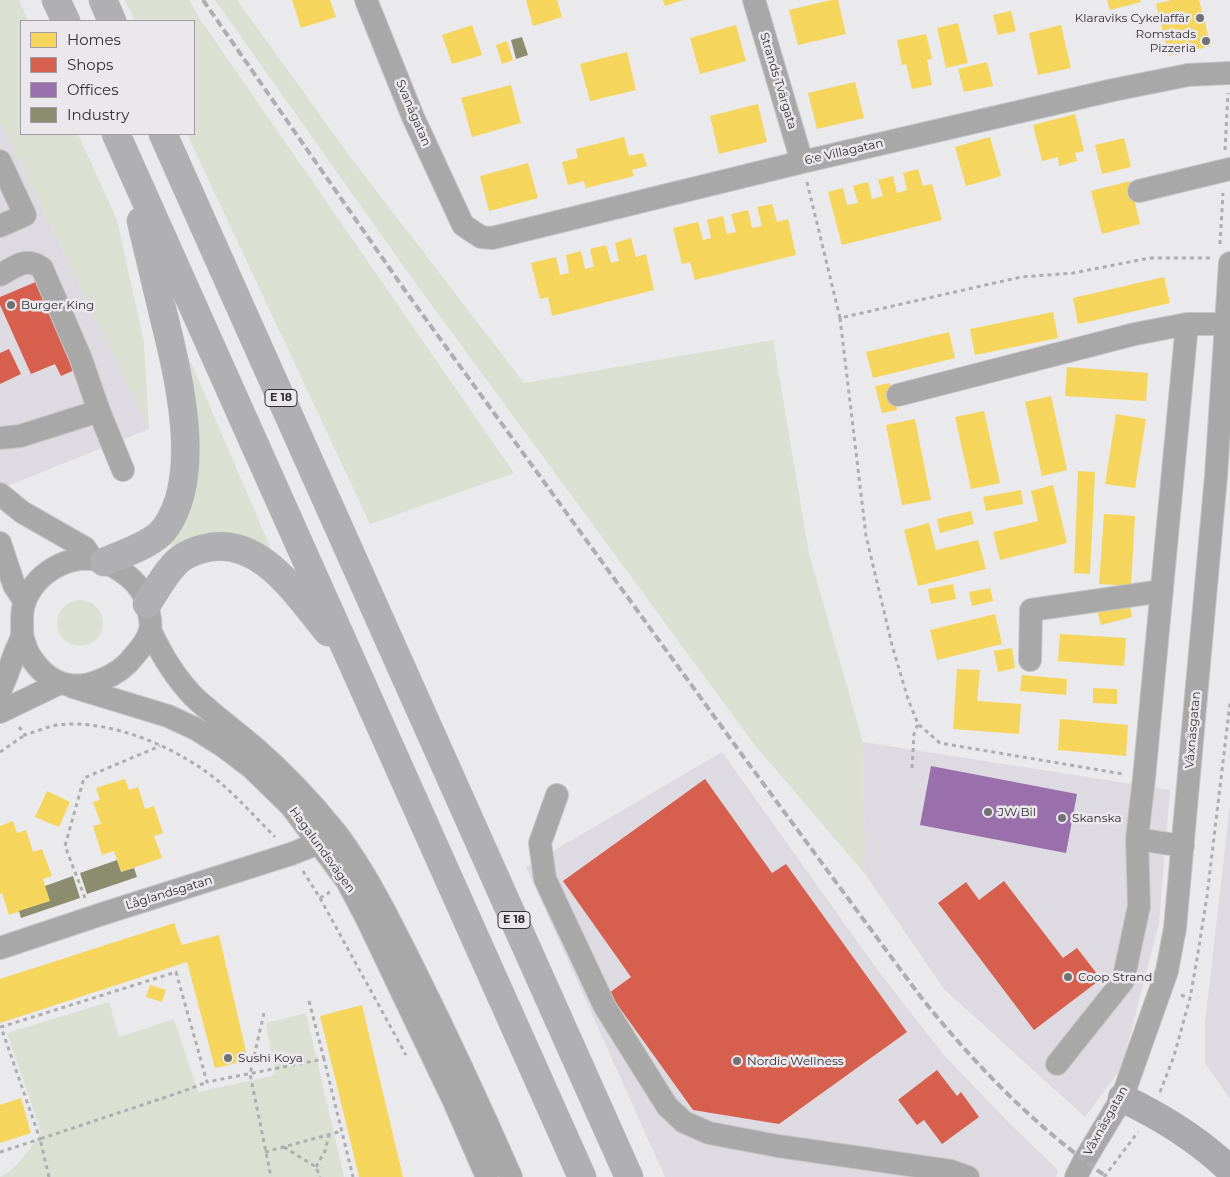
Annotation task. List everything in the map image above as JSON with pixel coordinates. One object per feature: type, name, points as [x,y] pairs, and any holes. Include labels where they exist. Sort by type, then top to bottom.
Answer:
[{"type":"highway","points":[[56,0],[66,20]]},
{"type":"highway","points":[[103,0],[112,20]]},
{"type":"highway","name":"E 18","points":[[163,135],[629,1177]]},
{"type":"highway","points":[[98,560],[144,544],[166,528],[180,494],[184,474],[186,444],[183,410],[175,364],[120,144]]},
{"type":"highway","points":[[120,144],[582,1177]]},
{"type":"highway","points":[[149,617],[173,565],[190,553],[225,546],[243,550],[266,562],[348,654]]},
{"type":"main road","points":[[1122,1098],[1153,1113],[1186,1133],[1230,1170]]},
{"type":"street","name":"Svanågatan","points":[[366,0],[413,117],[464,225]]},
{"type":"street","name":"Strands Tvärgata","points":[[754,0],[802,162]]},
{"type":"street","name":"6:e Villagatan","points":[[464,225],[481,238],[492,238],[802,162],[1113,90],[1188,75],[1230,73]]},
{"type":"street","points":[[0,160],[25,215],[0,226]]},
{"type":"street","points":[[1139,191],[1230,169]]},
{"type":"street","name":"Våxnäsgatan","points":[[1076,1177],[1084,1160],[1122,1098],[1167,971],[1175,928],[1216,476],[1225,324],[1225,260]]},
{"type":"street","points":[[0,274],[23,263],[36,263],[42,268],[81,359],[99,411],[123,470]]},
{"type":"street","points":[[898,395],[1136,334],[1188,324],[1225,324]]},
{"type":"street","points":[[1057,1064],[1123,980],[1139,906],[1137,838],[1188,324]]},
{"type":"street","points":[[0,438],[20,436],[99,411]]},
{"type":"street","name":"Hagalundsvägen","points":[[0,494],[22,512],[85,548],[98,560],[123,571],[138,585],[159,650],[177,677],[193,696],[293,783],[328,839],[347,882],[368,920],[453,1099],[487,1177]]},
{"type":"street","points":[[0,543],[14,585],[24,602]]},
{"type":"street","name":"Hagalundsvägen","points":[[98,560],[75,560],[58,565],[44,574],[32,587],[24,602],[21,618],[22,635],[29,655],[42,672],[66,685],[168,716],[196,729],[223,746],[252,768],[328,839],[366,879],[439,1019],[511,1177]]},
{"type":"street","points":[[1030,660],[1031,610],[1162,591]]},
{"type":"street","points":[[2,704],[66,685],[89,685],[114,675],[129,663],[142,646],[149,617]]},
{"type":"street","points":[[2,704],[22,635]]},
{"type":"street","points":[[557,795],[540,843],[545,879],[605,1007],[667,1106],[684,1122],[709,1133],[778,1146],[951,1171],[968,1177]]},
{"type":"street","points":[[1137,838],[1182,846]]},
{"type":"street","name":"Låglandsgatan","points":[[0,948],[291,854],[328,839]]},
{"type":"path","points":[[802,162],[840,318],[866,536],[892,644],[908,699],[918,724],[940,743],[1144,778]]},
{"type":"path","points":[[840,318],[1021,277],[1073,273],[1150,258],[1225,260]]},
{"type":"path","points":[[2,704],[25,735]]},
{"type":"path","points":[[912,768],[914,734],[918,724]]},
{"type":"path","points":[[0,752],[25,735],[56,725],[92,725],[134,734],[178,752],[224,785],[291,854],[320,898],[407,1058]]},
{"type":"path","points":[[93,917],[65,846],[84,778],[160,745]]},
{"type":"path","points":[[49,1177],[40,1139],[0,1027],[176,972],[207,1082]]},
{"type":"path","points":[[309,1001],[353,1177]]},
{"type":"path","points":[[264,1013],[250,1074],[271,1177]]},
{"type":"path","points":[[0,1152],[207,1082],[324,1059]]},
{"type":"path","points":[[265,1152],[342,1131]]},
{"type":"path","points":[[316,1167],[325,1151],[329,1134]]},
{"type":"path","points":[[284,1147],[316,1167],[320,1177]]},
{"type":"shaded area","points":[[0,0],[19,0],[28,20],[20,20],[20,135],[78,135],[117,220],[144,343],[149,429],[0,121]]},
{"type":"shaded area","points":[[125,0],[189,0],[200,19],[514,473],[370,524],[187,135],[195,135],[195,20],[135,20]]},
{"type":"shaded area","points":[[215,0],[237,0],[351,158],[524,383],[773,340],[809,554],[863,742],[865,874],[754,744],[414,281]]},
{"type":"shaded area","points":[[0,121],[149,429],[0,489]]},
{"type":"shaded area","points":[[191,362],[271,549],[248,539],[178,547],[167,544],[184,372]]},
{"type":"shaded area","points":[[75,600],[85,600],[97,606],[102,614],[102,632],[97,640],[89,645],[75,646],[67,643],[60,636],[57,628],[57,618],[60,610],[67,603]]},
{"type":"shaded area","points":[[863,742],[1170,790],[1159,923],[1122,1067],[1085,1117],[944,989],[865,874]]},
{"type":"shaded area","points":[[722,752],[876,968],[943,1054],[1007,1121],[1058,1170],[1056,1177],[665,1177],[526,867]]},
{"type":"shaded area","points":[[1230,805],[1230,1099],[1205,1063],[1205,1023]]},
{"type":"shaded area","points":[[109,1002],[119,1037],[174,1019],[198,1092],[275,1075],[266,1023],[306,1013],[344,1177],[0,1177],[18,1163],[41,1132],[7,1033]]},
{"type":"building: Homes","points":[[292,0],[330,0],[336,17],[301,28]]},
{"type":"building: Homes","points":[[526,0],[557,0],[562,17],[533,26]]},
{"type":"building: Homes","points":[[663,0],[683,0],[665,6]]},
{"type":"building: Homes","points":[[838,0],[846,34],[798,45],[789,10]]},
{"type":"building: Homes","points":[[1107,0],[1140,0],[1141,2],[1110,10]]},
{"type":"building: Homes","points":[[1171,0],[1199,0],[1211,46],[1169,56],[1156,4]]},
{"type":"building: Homes","points":[[1011,11],[1016,31],[998,35],[993,15]]},
{"type":"building: Homes","points":[[958,23],[968,63],[946,68],[937,28]]},
{"type":"building: Homes","points":[[472,25],[482,55],[452,64],[442,35]]},
{"type":"building: Homes","points":[[736,25],[746,61],[700,74],[690,38]]},
{"type":"building: Homes","points":[[1061,25],[1071,68],[1038,75],[1029,33]]},
{"type":"building: Homes","points":[[926,34],[932,59],[927,60],[932,85],[912,89],[906,64],[902,65],[897,40]]},
{"type":"building: Homes","points":[[507,41],[513,60],[502,64],[496,45]]},
{"type":"building: Homes","points":[[627,52],[636,90],[590,101],[580,64]]},
{"type":"building: Homes","points":[[987,62],[993,86],[964,92],[958,69]]},
{"type":"building: Homes","points":[[855,82],[864,118],[817,129],[808,93]]},
{"type":"building: Homes","points":[[511,85],[521,123],[472,137],[461,98]]},
{"type":"building: Homes","points":[[758,104],[767,142],[719,154],[710,116]]},
{"type":"building: Homes","points":[[1075,114],[1084,151],[1075,153],[1077,161],[1059,166],[1058,157],[1042,161],[1033,125]]},
{"type":"building: Homes","points":[[624,137],[629,156],[643,153],[647,166],[632,170],[634,176],[586,188],[584,181],[568,185],[562,162],[578,158],[576,149]]},
{"type":"building: Homes","points":[[990,137],[1001,176],[966,186],[955,147]]},
{"type":"building: Homes","points":[[1124,138],[1131,167],[1102,174],[1095,145]]},
{"type":"building: Homes","points":[[528,163],[538,198],[489,211],[480,176]]},
{"type":"building: Homes","points":[[918,169],[923,186],[932,184],[942,220],[842,245],[828,192],[843,188],[847,205],[858,203],[853,186],[868,182],[872,199],[883,196],[878,180],[893,176],[897,193],[907,190],[903,173]]},
{"type":"building: Homes","points":[[1130,181],[1140,224],[1102,234],[1091,191]]},
{"type":"building: Homes","points":[[772,204],[777,222],[788,219],[796,255],[695,280],[690,262],[682,264],[673,228],[698,222],[703,240],[711,238],[707,220],[723,216],[727,234],[736,232],[731,214],[748,210],[752,228],[762,226],[757,207]]},
{"type":"building: Homes","points":[[631,238],[636,257],[646,254],[654,290],[552,316],[548,297],[540,299],[531,263],[556,257],[560,275],[569,273],[566,255],[581,251],[585,269],[594,267],[590,249],[606,245],[611,263],[619,261],[615,243]]},
{"type":"building: Homes","points":[[1164,277],[1170,303],[1078,324],[1073,298]]},
{"type":"building: Homes","points":[[1053,312],[1058,338],[975,355],[970,329]]},
{"type":"building: Homes","points":[[949,332],[955,358],[873,378],[866,352]]},
{"type":"building: Homes","points":[[1067,367],[1148,373],[1146,401],[1065,396]]},
{"type":"building: Homes","points":[[890,383],[897,410],[882,413],[875,386]]},
{"type":"building: Homes","points":[[1051,396],[1067,470],[1042,476],[1025,402]]},
{"type":"building: Homes","points":[[984,411],[1000,483],[971,489],[955,417]]},
{"type":"building: Homes","points":[[1116,414],[1146,419],[1135,488],[1105,484]]},
{"type":"building: Homes","points":[[915,419],[931,500],[902,505],[886,425]]},
{"type":"building: Homes","points":[[1078,471],[1095,472],[1090,574],[1074,573]]},
{"type":"building: Homes","points":[[1053,485],[1067,543],[1000,560],[993,532],[1038,521],[1031,491]]},
{"type":"building: Homes","points":[[1021,490],[1023,504],[986,511],[983,497]]},
{"type":"building: Homes","points":[[971,511],[974,524],[940,533],[937,519]]},
{"type":"building: Homes","points":[[1104,514],[1135,516],[1131,586],[1099,584]]},
{"type":"building: Homes","points":[[929,523],[936,550],[978,540],[986,569],[918,586],[904,530]]},
{"type":"building: Homes","points":[[953,584],[956,599],[931,604],[928,589]]},
{"type":"building: Homes","points":[[990,588],[993,601],[972,606],[969,592]]},
{"type":"building: Homes","points":[[1129,602],[1132,617],[1101,625],[1097,610]]},
{"type":"building: Homes","points":[[995,614],[1002,644],[937,660],[930,630]]},
{"type":"building: Homes","points":[[1060,634],[1126,638],[1124,666],[1058,661]]},
{"type":"building: Homes","points":[[1012,648],[1015,668],[998,672],[994,651]]},
{"type":"building: Homes","points":[[957,669],[980,670],[977,701],[1021,704],[1019,734],[953,729]]},
{"type":"building: Homes","points":[[1022,675],[1067,679],[1066,695],[1020,691]]},
{"type":"building: Homes","points":[[1093,688],[1117,689],[1117,704],[1093,703]]},
{"type":"building: Homes","points":[[1060,719],[1128,725],[1126,756],[1058,750]]},
{"type":"building: Homes","points":[[125,779],[129,790],[138,787],[145,809],[154,806],[163,833],[154,836],[162,858],[121,872],[114,851],[102,855],[93,826],[101,824],[93,802],[100,800],[96,788]]},
{"type":"building: Homes","points":[[47,791],[70,802],[59,827],[35,817]]},
{"type":"building: Homes","points":[[13,821],[17,833],[26,830],[33,852],[42,849],[52,876],[43,879],[50,901],[9,915],[2,893],[0,894],[0,826]]},
{"type":"building: Homes","points":[[174,923],[182,945],[219,935],[248,1060],[215,1068],[187,962],[0,1023],[0,979]]},
{"type":"building: Homes","points":[[150,985],[166,990],[162,1002],[146,997]]},
{"type":"building: Homes","points":[[362,1005],[403,1177],[359,1177],[320,1016]]},
{"type":"building: Homes","points":[[21,1098],[31,1133],[0,1143],[0,1105]]},
{"type":"building: Shops","points":[[38,281],[77,369],[61,376],[55,364],[31,374],[0,305],[0,297]]},
{"type":"building: Shops","points":[[9,349],[21,374],[0,384],[0,353]]},
{"type":"building: Shops","points":[[705,779],[772,873],[786,864],[907,1032],[779,1124],[693,1110],[609,993],[631,977],[563,881]]},
{"type":"building: Shops","points":[[1004,881],[1063,958],[1077,948],[1101,979],[1034,1030],[938,903],[966,882],[979,900]]},
{"type":"building: Shops","points":[[937,1070],[957,1096],[961,1092],[979,1117],[942,1144],[924,1120],[917,1125],[898,1100]]},
{"type":"building: Offices","points":[[931,766],[1077,794],[1066,853],[920,825]]},
{"type":"building: Industry","points":[[522,37],[528,55],[516,59],[511,40]]},
{"type":"building: Industry","points":[[117,860],[121,872],[134,868],[137,877],[87,894],[80,873]]},
{"type":"building: Industry","points":[[73,876],[80,898],[21,918],[19,911],[50,901],[45,886]]},
{"type":"railway","points":[[203,0],[404,289],[740,752],[917,992],[1005,1092],[1054,1136],[1107,1177]]},
{"type":"place","name":"Klaraviks Cykelaffär","points":[[1200,18]]},
{"type":"place","name":"Romstads Pizzeria","points":[[1206,41]]},
{"type":"place","name":"Burger King","points":[[11,305]]},
{"type":"place","name":"JW Bil","points":[[988,812]]},
{"type":"place","name":"Skanska","points":[[1062,818]]},
{"type":"place","name":"Coop Strand","points":[[1068,977]]},
{"type":"place","name":"Sushi Koya","points":[[228,1058]]},
{"type":"place","name":"Nordic Wellness","points":[[737,1061]]}]
